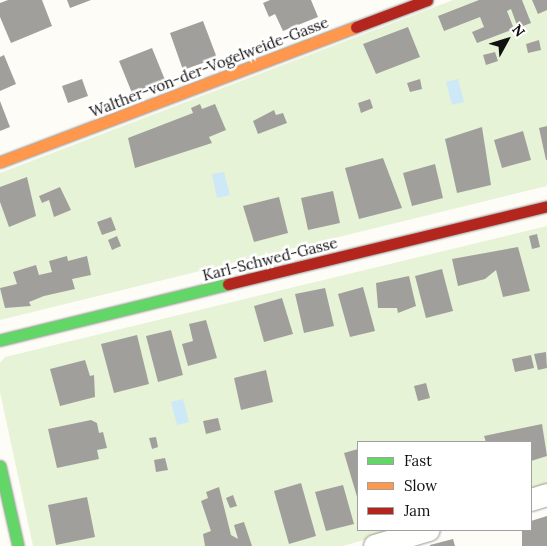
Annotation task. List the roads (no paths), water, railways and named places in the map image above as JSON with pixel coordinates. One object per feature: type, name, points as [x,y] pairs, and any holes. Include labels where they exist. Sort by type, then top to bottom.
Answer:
[{"type":"street","name":"Walther-von-der-Vogelweide-Gasse","points":[[0,162],[427,0]]},
{"type":"street","name":"Karl-Schwed-Gasse","points":[[0,340],[547,206]]},
{"type":"street","points":[[0,466],[18,546]]},
{"type":"street","points":[[532,500],[547,495]]},
{"type":"street","points":[[375,546],[426,531]]},
{"type":"water","points":[[458,79],[464,102],[452,105],[446,82]]},
{"type":"water","points":[[224,172],[230,195],[217,198],[212,174]]},
{"type":"water","points":[[183,399],[189,422],[177,425],[171,402]]}]
